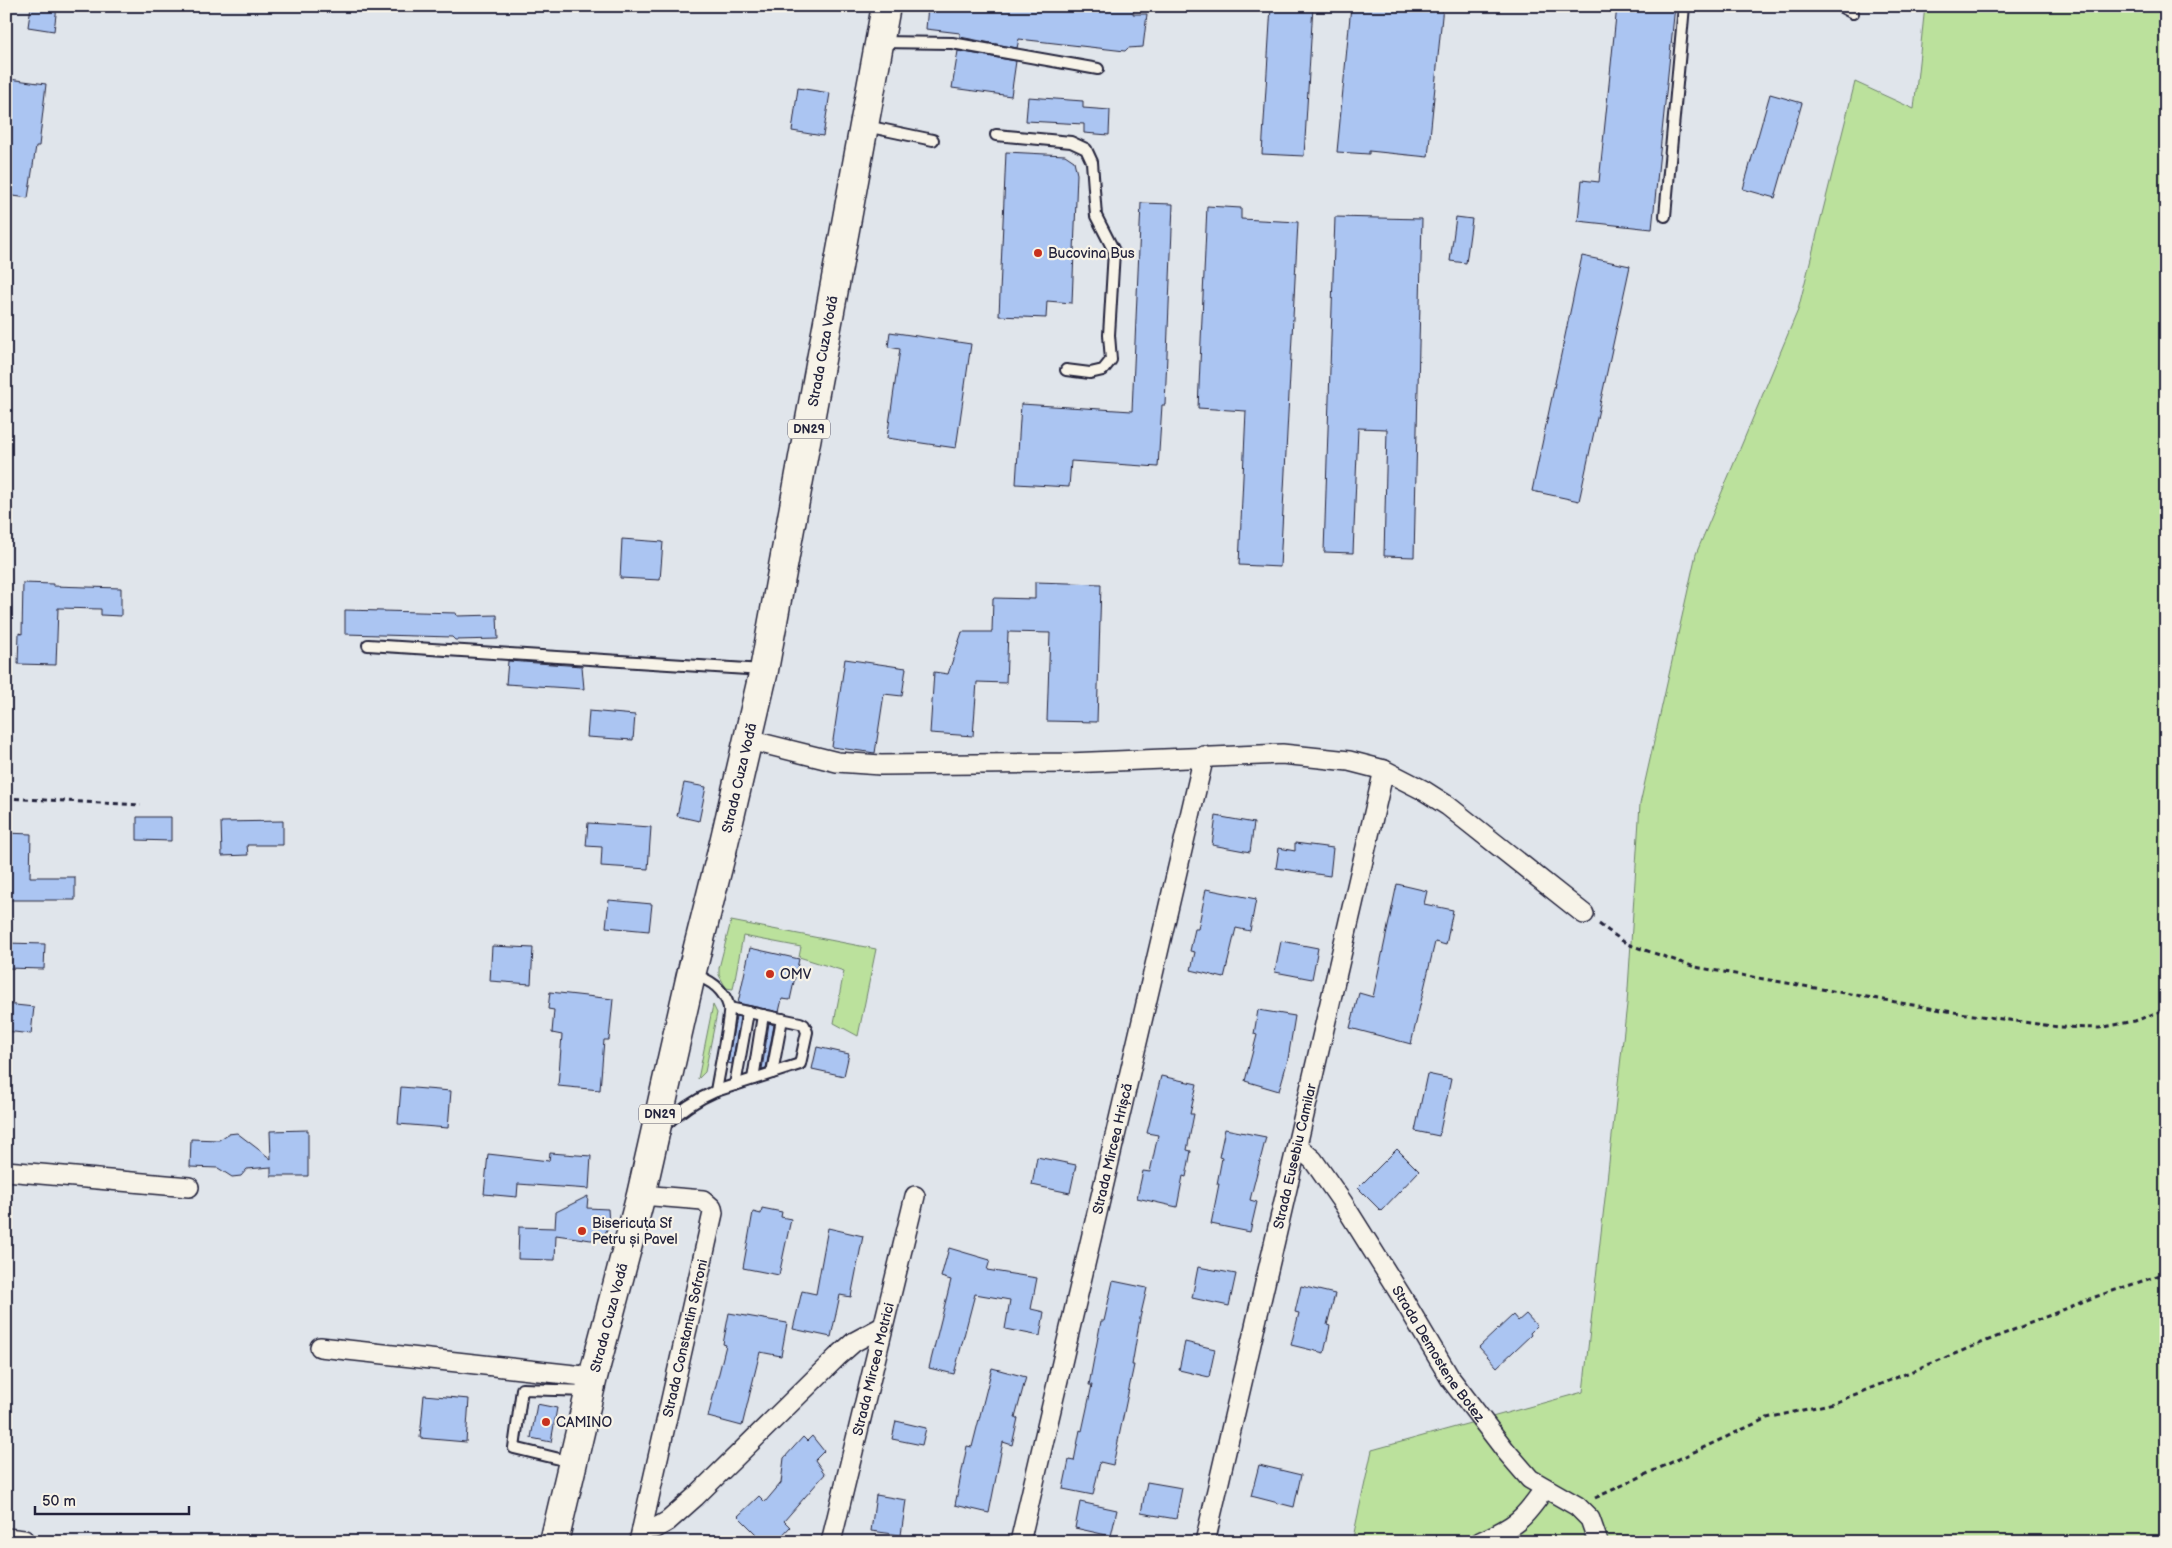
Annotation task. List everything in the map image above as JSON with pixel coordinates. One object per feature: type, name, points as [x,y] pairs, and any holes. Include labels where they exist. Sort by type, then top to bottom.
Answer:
[{"type":"main road","name":"Strada Cuza Vodă","points":[[554,1542],[591,1384],[642,1195],[691,975],[749,740],[764,670],[886,6]]},
{"type":"street","points":[[749,740],[837,762],[880,765],[1068,763],[1282,754],[1317,756],[1349,761],[1384,770],[1423,790],[1448,806],[1584,914]]},
{"type":"street","name":"Strada Mircea Hrișcă","points":[[1020,1542],[1204,756]]},
{"type":"street","name":"Strada Eusebiu Camilar","points":[[1204,1542],[1298,1146],[1384,770]]},
{"type":"street","name":"Strada Demostene Botez","points":[[1298,1146],[1312,1160],[1343,1202],[1450,1378],[1504,1450],[1530,1479],[1577,1506],[1590,1519],[1598,1542]]},
{"type":"street","points":[[6,1171],[189,1187]]},
{"type":"street","name":"Strada Constantin Sofroni","points":[[640,1535],[713,1213],[712,1208],[703,1200],[642,1195]]},
{"type":"street","name":"Strada Mircea Motrici","points":[[831,1542],[915,1196]]},
{"type":"street","points":[[640,1535],[668,1521],[837,1357],[854,1342],[882,1327]]},
{"type":"street","points":[[320,1347],[591,1384]]},
{"type":"street","points":[[1480,1542],[1513,1526],[1526,1516],[1545,1488]]},
{"type":"lane","points":[[1665,216],[1684,6]]},
{"type":"lane","points":[[1840,6],[1853,13]]},
{"type":"lane","points":[[879,42],[952,44],[1098,69]]},
{"type":"lane","points":[[864,126],[933,140]]},
{"type":"lane","points":[[996,135],[1071,142],[1086,149],[1092,162],[1096,216],[1114,251],[1110,360],[1102,370],[1090,373],[1066,370]]},
{"type":"lane","points":[[368,644],[764,670]]},
{"type":"lane","points":[[691,975],[705,978],[718,988],[729,1008],[716,1091]]},
{"type":"lane","points":[[656,1135],[689,1105],[716,1091],[800,1064],[807,1032],[804,1025],[729,1008]]},
{"type":"lane","points":[[735,1085],[748,1012]]},
{"type":"lane","points":[[753,1080],[763,1015]]},
{"type":"lane","points":[[772,1074],[782,1019]]},
{"type":"lane","points":[[573,1463],[514,1448],[522,1389],[591,1384]]},
{"type":"path","points":[[6,798],[142,805]]},
{"type":"path","points":[[1584,914],[1627,944],[1695,966],[1953,1012],[2058,1027],[2099,1028],[2135,1021],[2166,1009]]},
{"type":"path","points":[[1577,1506],[1767,1418],[1834,1403],[2092,1298],[2166,1273]]},
{"type":"green space","points":[[1925,6],[2166,6],[2166,1542],[1352,1542],[1372,1450],[1583,1392],[1627,1004],[1640,804],[1696,554],[1798,310],[1855,82],[1914,109]]},
{"type":"green space","points":[[731,921],[876,949],[858,1036],[834,1023],[844,971],[799,957],[801,947],[743,936],[733,989],[726,988],[719,975],[719,968]]},
{"type":"green space","points":[[713,1005],[717,1013],[705,1072],[698,1079]]},
{"type":"building","points":[[31,6],[57,6],[54,31],[28,27]]},
{"type":"building","points":[[928,6],[1134,6],[1133,14],[1147,14],[1143,47],[1128,48],[1125,51],[1019,39],[1017,48],[960,37],[960,33],[926,29]]},
{"type":"building","points":[[1271,6],[1313,6],[1304,156],[1262,154]]},
{"type":"building","points":[[1351,6],[1443,6],[1428,157],[1369,151],[1369,154],[1337,152]]},
{"type":"building","points":[[1617,6],[1675,6],[1652,229],[1578,221],[1582,180],[1599,182]]},
{"type":"building","points":[[958,51],[1016,61],[1011,96],[952,88]]},
{"type":"building","points":[[9,79],[46,84],[39,146],[36,146],[28,198],[6,195],[6,98]]},
{"type":"building","points":[[798,88],[830,93],[823,136],[792,131]]},
{"type":"building","points":[[1770,94],[1802,103],[1775,198],[1743,189]]},
{"type":"building","points":[[1028,97],[1083,101],[1083,108],[1110,110],[1109,135],[1084,133],[1084,124],[1026,121]]},
{"type":"building","points":[[1006,152],[1065,155],[1074,161],[1077,174],[1072,303],[1047,301],[1046,318],[999,316]]},
{"type":"building","points":[[1141,203],[1173,204],[1165,405],[1162,405],[1158,467],[1071,461],[1069,487],[1016,484],[1021,404],[1132,411]]},
{"type":"building","points":[[1207,206],[1241,208],[1241,219],[1298,222],[1280,567],[1239,565],[1246,411],[1198,408]]},
{"type":"building","points":[[1335,217],[1422,219],[1414,557],[1384,556],[1387,429],[1358,428],[1353,553],[1324,552]]},
{"type":"building","points":[[1456,217],[1472,219],[1466,263],[1450,261]]},
{"type":"building","points":[[1582,256],[1630,266],[1579,501],[1532,491]]},
{"type":"building","points":[[890,332],[971,344],[956,448],[887,438],[900,349],[888,347]]},
{"type":"building","points":[[622,539],[663,542],[660,580],[620,578]]},
{"type":"building","points":[[1035,582],[1101,584],[1097,722],[1047,721],[1050,633],[1008,632],[1006,683],[977,682],[973,736],[930,733],[934,672],[948,674],[962,632],[992,632],[993,598],[1035,599]]},
{"type":"building","points":[[23,583],[121,588],[121,616],[101,615],[101,609],[58,608],[56,665],[18,664],[19,633],[22,634]]},
{"type":"building","points":[[345,610],[456,613],[457,616],[497,615],[498,639],[455,640],[452,637],[345,634]]},
{"type":"building","points":[[845,659],[906,668],[902,696],[884,694],[875,753],[832,747]]},
{"type":"building","points":[[508,661],[582,666],[584,689],[506,684]]},
{"type":"building","points":[[589,711],[635,715],[633,740],[587,737]]},
{"type":"building","points":[[684,783],[706,787],[699,821],[677,816]]},
{"type":"building","points":[[1216,816],[1254,823],[1250,852],[1212,845]]},
{"type":"building","points":[[137,817],[171,817],[171,841],[137,840]]},
{"type":"building","points":[[283,821],[283,845],[247,845],[248,855],[222,856],[221,822]]},
{"type":"building","points":[[588,823],[651,827],[648,869],[601,866],[602,847],[586,846]]},
{"type":"building","points":[[6,833],[31,834],[30,877],[75,877],[75,900],[6,900]]},
{"type":"building","points":[[1295,843],[1333,848],[1330,876],[1276,868],[1279,848],[1295,851]]},
{"type":"building","points":[[1397,884],[1427,891],[1424,904],[1453,910],[1446,945],[1435,942],[1411,1044],[1350,1028],[1359,993],[1373,997]]},
{"type":"building","points":[[1206,889],[1256,899],[1250,931],[1236,928],[1224,978],[1191,970],[1195,952],[1190,951],[1195,929],[1198,929]]},
{"type":"building","points":[[609,900],[652,904],[649,931],[606,927]]},
{"type":"building","points":[[1281,941],[1318,948],[1312,979],[1275,972]]},
{"type":"building","points":[[6,943],[45,944],[44,969],[6,968]]},
{"type":"building","points":[[492,946],[533,948],[531,984],[490,981]]},
{"type":"building","name":"OMV","points":[[750,948],[799,959],[790,1000],[782,999],[779,1012],[738,1003]]},
{"type":"building","points":[[550,992],[613,999],[609,1040],[604,1040],[600,1090],[558,1086],[562,1035],[552,1033],[554,1010],[548,1009]]},
{"type":"building","points":[[6,1004],[34,1007],[31,1034],[6,1031]]},
{"type":"building","points":[[1258,1010],[1295,1016],[1288,1059],[1279,1091],[1245,1081],[1257,1035],[1254,1034]]},
{"type":"building","points":[[736,1016],[740,1017],[732,1064],[728,1063]]},
{"type":"building","points":[[769,1023],[774,1025],[766,1068],[762,1069]]},
{"type":"building","points":[[817,1047],[849,1054],[844,1076],[812,1069]]},
{"type":"building","points":[[1427,1074],[1451,1079],[1439,1136],[1415,1131]]},
{"type":"building","points":[[1161,1076],[1197,1084],[1190,1114],[1194,1114],[1187,1150],[1191,1151],[1186,1177],[1183,1176],[1177,1207],[1137,1198],[1143,1171],[1150,1172],[1158,1135],[1147,1133]]},
{"type":"building","points":[[401,1087],[451,1091],[448,1128],[398,1124]]},
{"type":"building","points":[[1225,1129],[1266,1137],[1250,1200],[1257,1202],[1250,1232],[1211,1224],[1219,1184],[1217,1184],[1222,1158],[1219,1157]]},
{"type":"building","points":[[308,1130],[308,1176],[271,1176],[271,1167],[247,1169],[241,1176],[232,1177],[218,1168],[190,1167],[191,1139],[219,1140],[228,1134],[237,1133],[271,1159],[270,1131]]},
{"type":"building","points":[[1397,1149],[1419,1171],[1381,1211],[1358,1188]]},
{"type":"building","points":[[550,1153],[591,1156],[589,1189],[518,1184],[517,1197],[484,1194],[488,1154],[549,1161]]},
{"type":"building","points":[[1037,1157],[1076,1165],[1070,1193],[1032,1185]]},
{"type":"building","points":[[588,1196],[587,1208],[608,1209],[609,1225],[603,1238],[591,1240],[556,1235],[555,1260],[518,1259],[519,1227],[555,1228],[556,1212]]},
{"type":"building","points":[[762,1208],[782,1212],[781,1217],[791,1219],[779,1275],[743,1268],[753,1212],[761,1214]]},
{"type":"building","points":[[828,1228],[863,1236],[851,1297],[840,1295],[831,1337],[793,1329],[802,1291],[816,1294]]},
{"type":"building","points":[[949,1248],[990,1260],[987,1270],[1037,1278],[1031,1309],[1044,1312],[1040,1336],[1005,1329],[1010,1300],[975,1294],[954,1374],[929,1368],[951,1280],[941,1277]]},
{"type":"building","points":[[1198,1267],[1236,1274],[1229,1306],[1192,1298]]},
{"type":"building","points":[[1113,1281],[1147,1288],[1132,1365],[1134,1365],[1113,1465],[1100,1462],[1093,1495],[1063,1489],[1069,1460],[1074,1461],[1080,1430],[1082,1431],[1092,1385],[1089,1385],[1101,1321],[1104,1321]]},
{"type":"building","points":[[1301,1286],[1335,1294],[1327,1325],[1330,1326],[1324,1353],[1291,1345],[1299,1313],[1295,1312]]},
{"type":"building","points":[[729,1313],[787,1323],[781,1356],[760,1352],[742,1426],[708,1417],[726,1345],[723,1344]]},
{"type":"building","points":[[1526,1314],[1537,1326],[1530,1333],[1531,1335],[1497,1367],[1479,1347],[1513,1315],[1518,1321]]},
{"type":"building","points":[[1185,1342],[1215,1349],[1209,1377],[1179,1370]]},
{"type":"building","points":[[992,1368],[1026,1377],[1015,1418],[1018,1418],[1012,1445],[1003,1442],[989,1513],[955,1505],[967,1446],[972,1447]]},
{"type":"building","points":[[424,1395],[469,1399],[466,1442],[420,1438]]},
{"type":"building","points":[[537,1404],[557,1408],[551,1442],[531,1438]]},
{"type":"building","points":[[896,1421],[926,1428],[922,1445],[892,1439]]},
{"type":"building","points":[[812,1436],[824,1451],[815,1460],[825,1474],[784,1521],[790,1527],[776,1542],[764,1542],[738,1516],[759,1496],[765,1502],[781,1483],[784,1458],[803,1437],[807,1441]]},
{"type":"building","points":[[1259,1465],[1301,1475],[1294,1507],[1251,1496]]},
{"type":"building","points":[[1147,1482],[1182,1488],[1176,1519],[1141,1513]]},
{"type":"building","points":[[876,1495],[906,1500],[901,1535],[871,1531]]},
{"type":"building","points":[[1080,1502],[1117,1510],[1111,1536],[1075,1528]]},
{"type":"place","name":"Bucovina Bus","points":[[1038,253]]},
{"type":"place","name":"OMV","points":[[770,974]]},
{"type":"place","name":"Bisericuța Sf Petru și Pavel","points":[[582,1231]]},
{"type":"place","name":"CAMINO","points":[[546,1422]]}]
